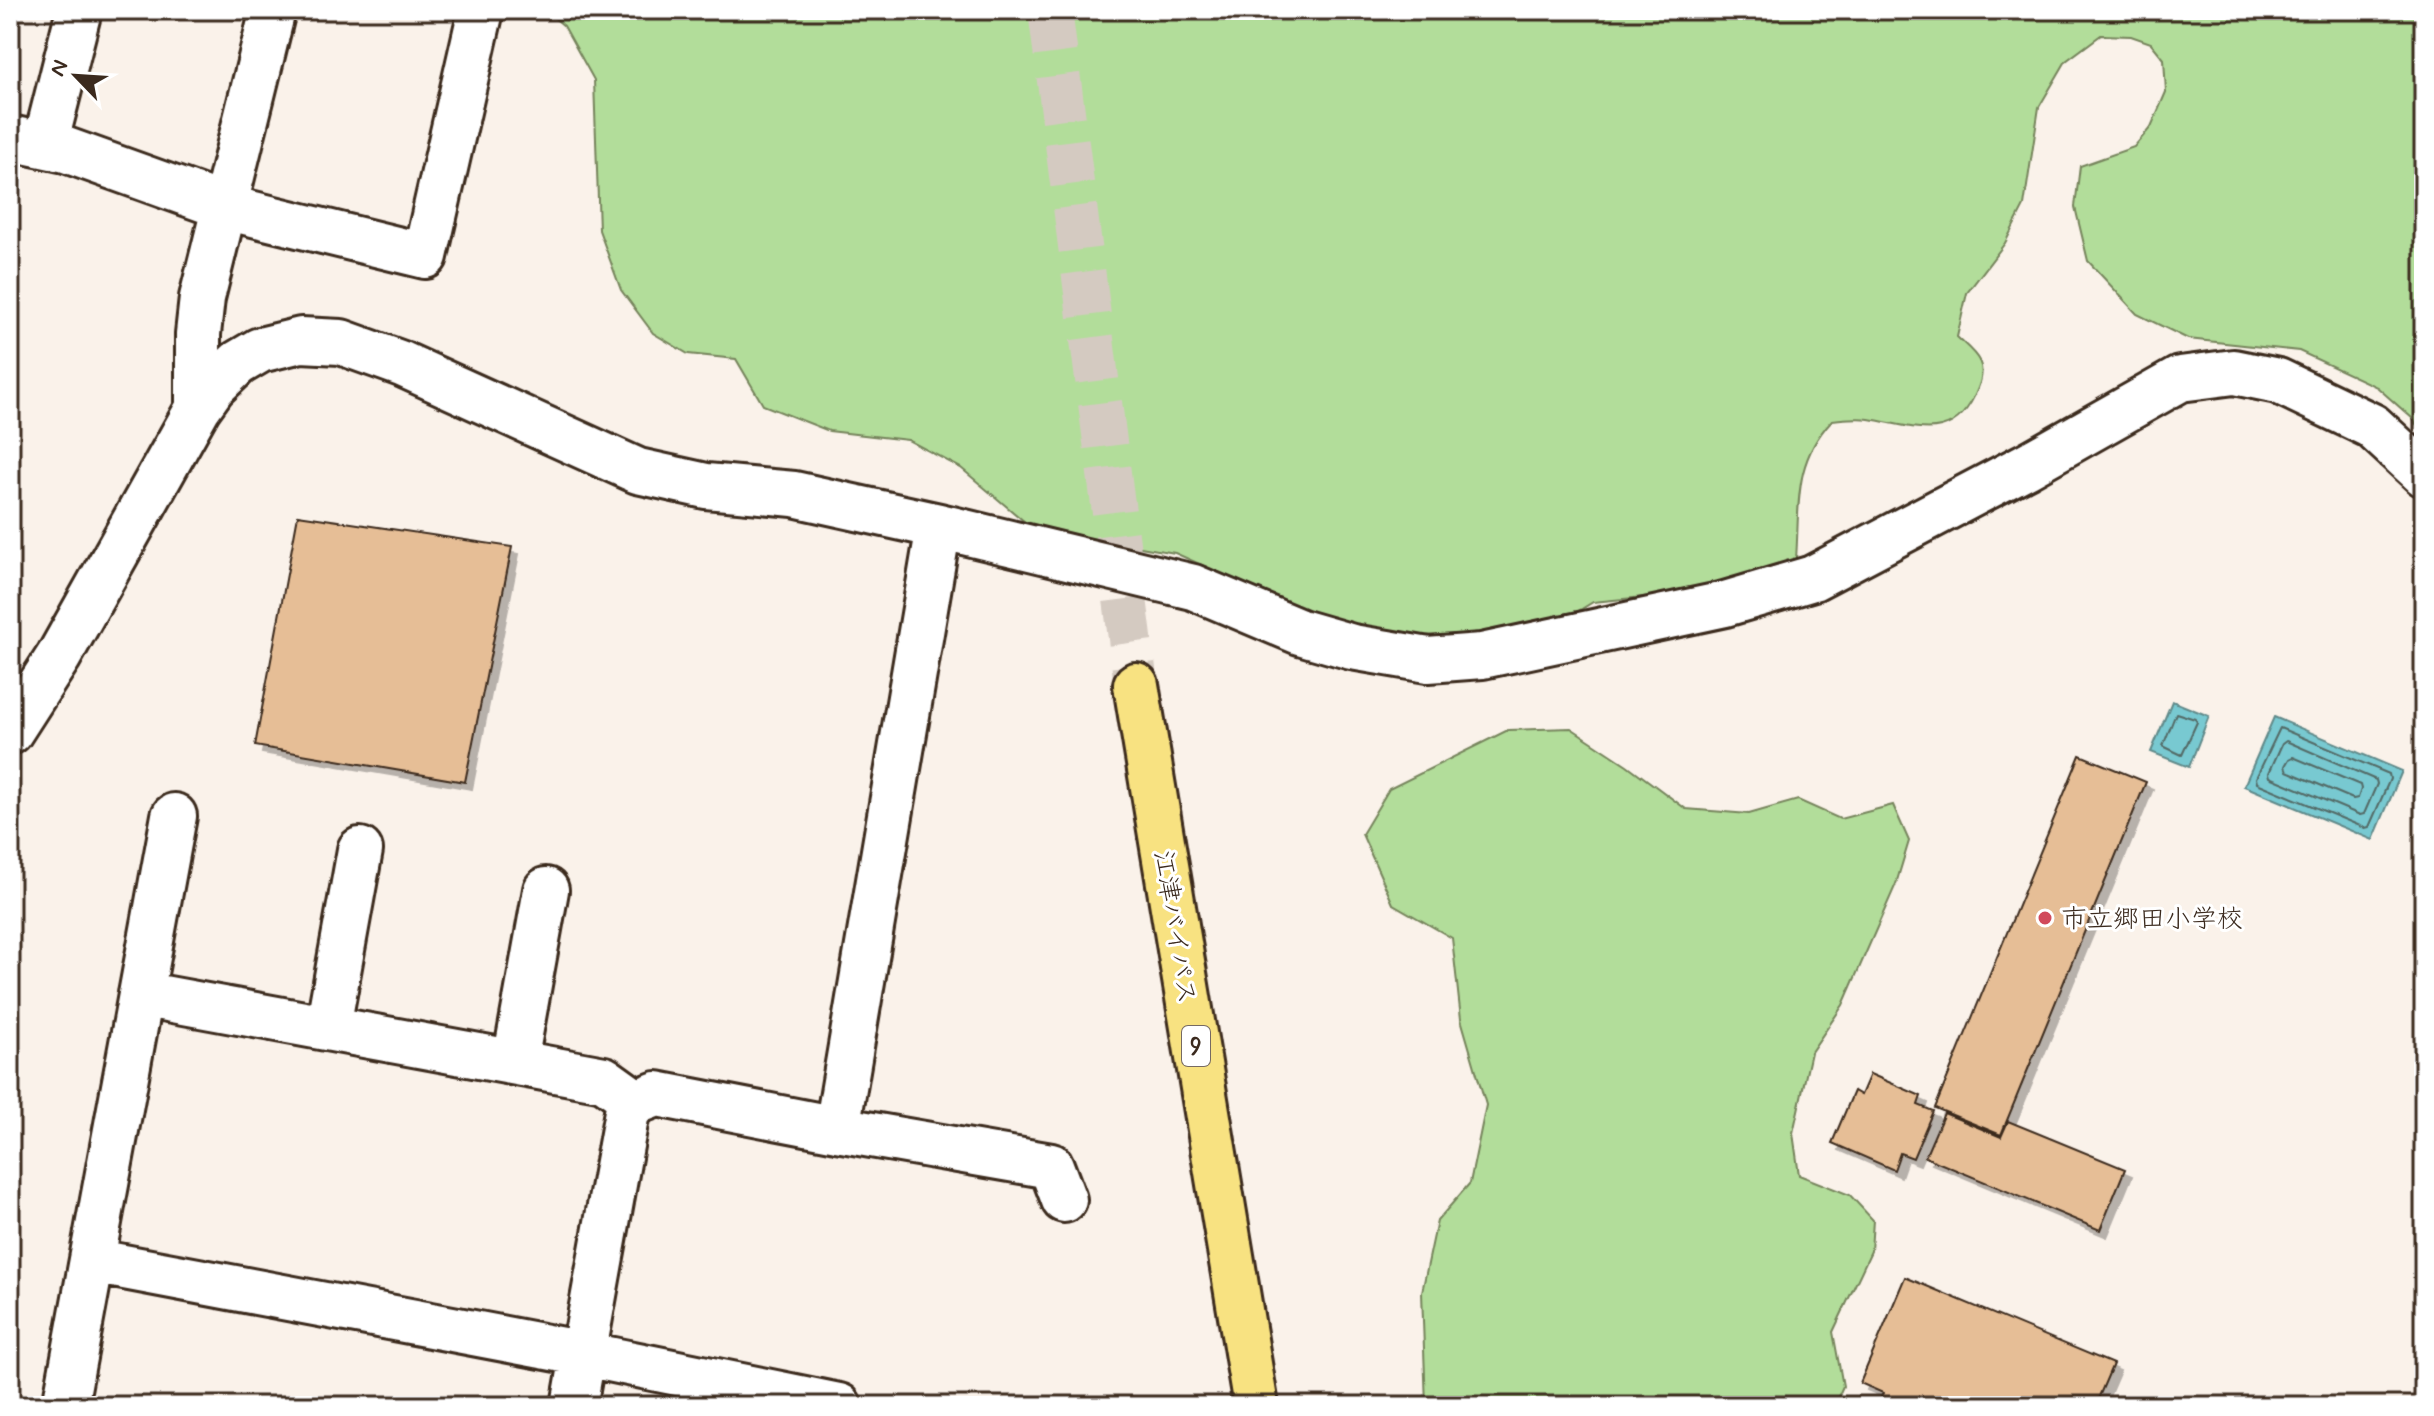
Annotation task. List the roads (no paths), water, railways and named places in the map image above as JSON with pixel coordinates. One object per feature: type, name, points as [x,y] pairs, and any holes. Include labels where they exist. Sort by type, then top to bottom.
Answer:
[{"type":"highway","name":"江津バイパス","points":[[1136,685],[1256,1406]]},
{"type":"street","points":[[79,10],[28,141],[66,150],[225,207],[425,256],[481,10]]},
{"type":"street","points":[[198,408],[198,334],[202,298],[273,10]]},
{"type":"street","points":[[10,732],[59,656],[198,408],[213,387],[238,363],[260,350],[301,340],[341,342],[402,364],[638,471],[706,486],[794,494],[939,526],[1193,587],[1300,632],[1352,647],[1428,660],[1482,656],[1725,604],[1813,578],[2026,466],[2180,379],[2234,372],[2278,381],[2372,426],[2424,474]]},
{"type":"street","points":[[837,1129],[939,526]]},
{"type":"street","points":[[65,1406],[174,816]]},
{"type":"street","points":[[328,1027],[360,850]]},
{"type":"street","points":[[515,1062],[546,890]]},
{"type":"street","points":[[141,994],[604,1079],[636,1102]]},
{"type":"street","points":[[574,1406],[627,1112],[636,1102],[657,1094],[1051,1166],[1064,1200]]},
{"type":"street","points":[[92,1261],[584,1354],[839,1406]]},
{"type":"water","points":[[2172,701],[2209,716],[2189,767],[2151,752]]},
{"type":"water","points":[[2274,717],[2402,771],[2373,840],[2244,786]]},
{"type":"tunnel","points":[[1050,10],[1136,685]]},
{"type":"place","name":"市立郷田小学校","points":[[2045,918]]}]
